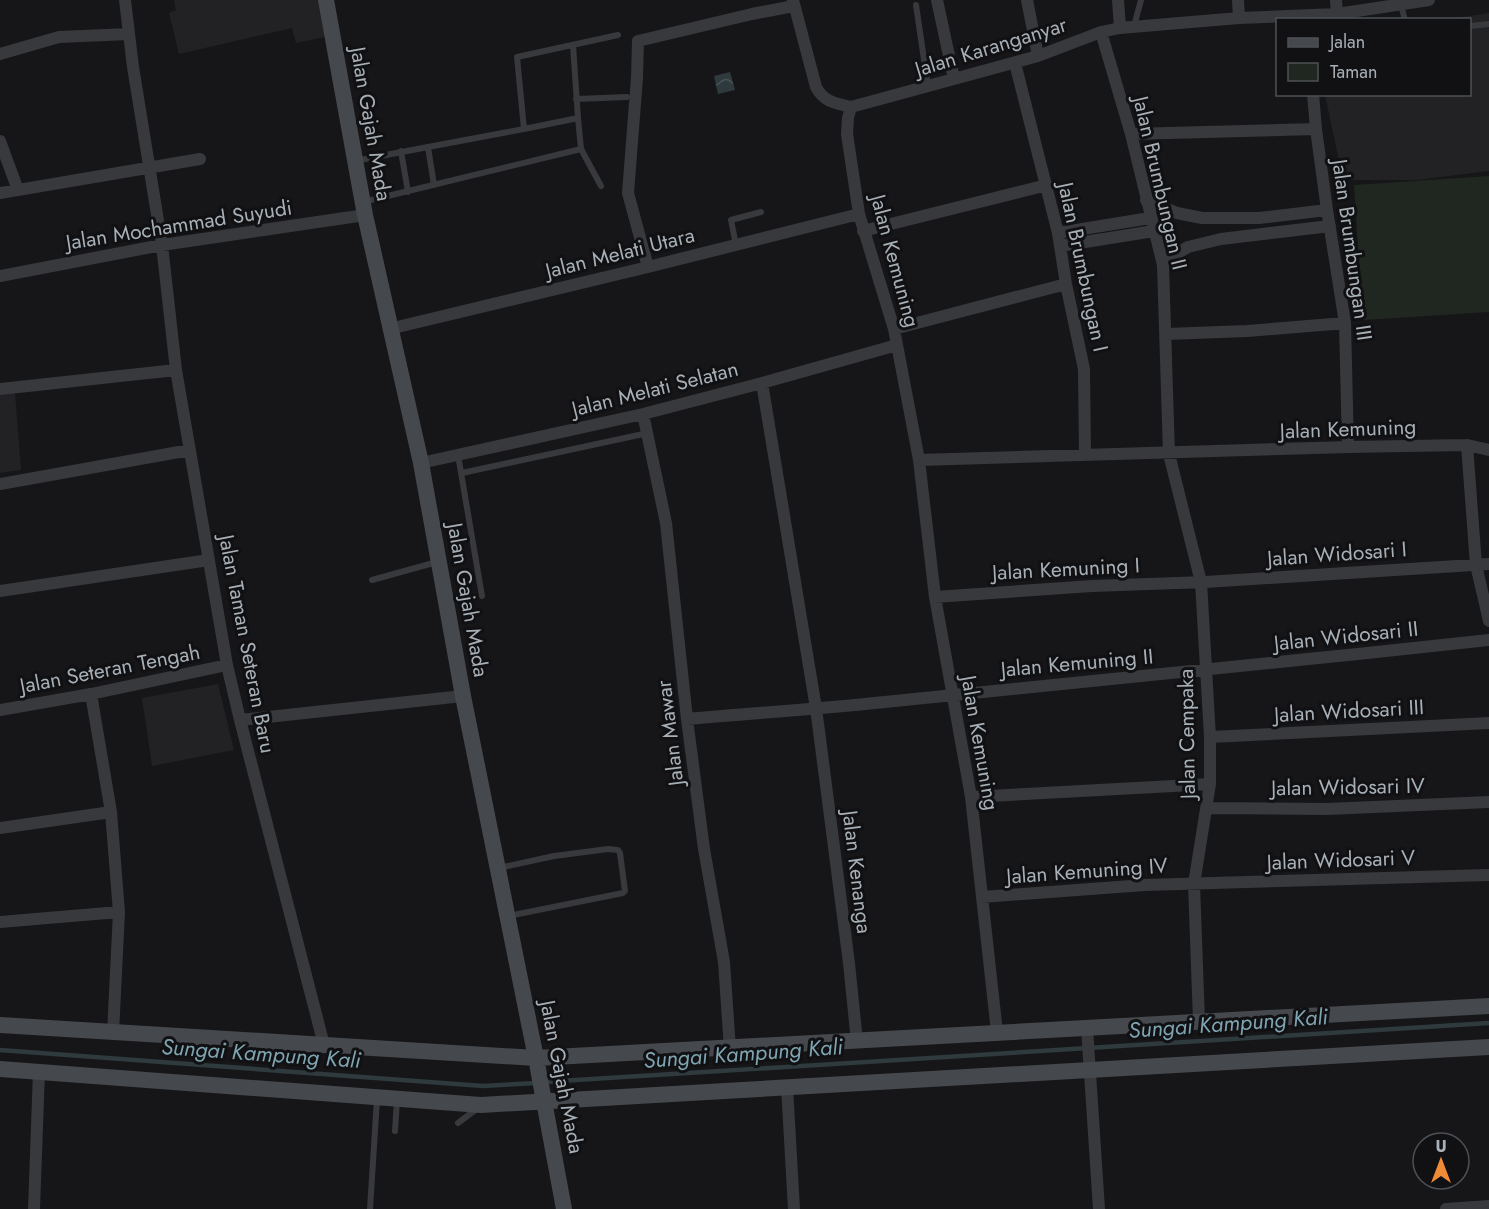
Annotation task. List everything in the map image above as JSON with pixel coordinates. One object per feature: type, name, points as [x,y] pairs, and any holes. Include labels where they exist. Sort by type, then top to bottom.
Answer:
[{"type":"main road","name":"Jalan Gajah Mada","points":[[326,0],[364,209],[389,329],[421,463],[462,696],[537,1059],[564,1209]]},
{"type":"main road","points":[[0,1025],[537,1059],[997,1032],[1087,1031],[1199,1021],[1489,1006]]},
{"type":"main road","points":[[0,1068],[481,1106],[544,1099],[787,1087],[1090,1067],[1489,1047]]},
{"type":"street","name":"Jalan Taman Seteran Baru","points":[[125,0],[162,245],[176,370],[227,665],[324,1045]]},
{"type":"street","points":[[937,0],[954,79]]},
{"type":"street","points":[[1027,0],[1038,56]]},
{"type":"street","points":[[1118,0],[1120,28]]},
{"type":"street","points":[[1238,0],[1239,18]]},
{"type":"street","points":[[1336,0],[1337,14]]},
{"type":"street","name":"Jalan Karanganyar","points":[[851,107],[1015,63],[1101,32],[1120,28],[1239,18],[1308,17],[1429,0]]},
{"type":"street","points":[[648,267],[628,193],[638,41],[794,3],[820,96],[826,101],[851,107]]},
{"type":"street","name":"Jalan Brumbungan II","points":[[1101,32],[1131,134],[1163,266],[1170,454]]},
{"type":"street","points":[[0,54],[59,38],[129,34]]},
{"type":"street","name":"Jalan Brumbungan I","points":[[1015,63],[1058,233],[1084,369],[1085,455]]},
{"type":"street","name":"Jalan Brumbungan III","points":[[1313,96],[1327,210],[1346,323],[1348,447]]},
{"type":"street","name":"Jalan Kemuning","points":[[851,107],[847,134],[859,214],[894,329],[919,460],[935,597],[951,694],[972,797],[997,1032]]},
{"type":"street","points":[[1131,134],[1316,129]]},
{"type":"street","points":[[0,141],[18,190]]},
{"type":"street","points":[[0,193],[200,159]]},
{"type":"street","points":[[863,231],[1047,185]]},
{"type":"street","points":[[1146,200],[1176,213],[1202,218],[1259,218],[1327,210]]},
{"type":"street","name":"Jalan Mochammad Suyudi","points":[[0,276],[364,209]]},
{"type":"street","name":"Jalan Melati Utara","points":[[389,329],[859,214]]},
{"type":"street","points":[[1058,233],[1150,218]]},
{"type":"street","points":[[1100,226],[1102,240]]},
{"type":"street","points":[[1163,266],[1176,254],[1188,248],[1221,239],[1330,226]]},
{"type":"street","points":[[1060,246],[1154,231]]},
{"type":"street","points":[[894,329],[1066,284]]},
{"type":"street","points":[[1166,334],[1247,331],[1346,323]]},
{"type":"street","name":"Jalan Melati Selatan","points":[[421,463],[643,414],[897,345]]},
{"type":"street","points":[[0,389],[176,370]]},
{"type":"street","name":"Jalan Kenanga","points":[[762,383],[816,708],[857,1042]]},
{"type":"street","name":"Jalan Mawar","points":[[643,414],[666,523],[687,719],[704,849],[724,962],[730,1049]]},
{"type":"street","points":[[1467,445],[1476,564],[1489,621]]},
{"type":"street","name":"Jalan Kemuning","points":[[919,460],[1348,447],[1467,445],[1489,450]]},
{"type":"street","points":[[0,484],[190,450]]},
{"type":"street","name":"Jalan Cempaka","points":[[1170,454],[1200,582],[1207,670],[1210,784],[1194,884],[1199,1021]]},
{"type":"street","points":[[0,591],[210,560]]},
{"type":"street","name":"Jalan Widosari I","points":[[1200,582],[1489,564]]},
{"type":"street","name":"Jalan Kemuning I","points":[[935,597],[1092,586],[1200,582]]},
{"type":"street","name":"Jalan Widosari II","points":[[1207,670],[1489,640]]},
{"type":"street","name":"Jalan Seteran Tengah","points":[[0,710],[91,694],[227,665]]},
{"type":"street","name":"Jalan Kemuning II","points":[[951,694],[1207,670]]},
{"type":"street","points":[[91,694],[111,812],[119,912],[112,1033]]},
{"type":"street","points":[[687,719],[951,694]]},
{"type":"street","points":[[240,720],[462,696]]},
{"type":"street","name":"Jalan Widosari III","points":[[1210,737],[1489,723]]},
{"type":"street","points":[[972,797],[1210,784]]},
{"type":"street","name":"Jalan Widosari IV","points":[[1207,808],[1327,808],[1489,802]]},
{"type":"street","points":[[0,828],[111,812]]},
{"type":"street","name":"Jalan Widosari V","points":[[1194,884],[1489,875]]},
{"type":"street","name":"Jalan Kemuning IV","points":[[982,897],[1145,885],[1194,884]]},
{"type":"street","points":[[0,922],[119,912]]},
{"type":"street","points":[[1087,1031],[1099,1209]]},
{"type":"street","points":[[34,1209],[39,1071]]},
{"type":"street","points":[[787,1087],[794,1209]]},
{"type":"street","points":[[1446,1209],[1489,1206]]},
{"type":"lane","points":[[1134,27],[1141,0]]},
{"type":"lane","points":[[916,5],[929,87]]},
{"type":"lane","points":[[1401,5],[1404,18]]},
{"type":"lane","points":[[1471,26],[1489,24]]},
{"type":"lane","points":[[524,129],[517,57],[618,35]]},
{"type":"lane","points":[[573,45],[581,150],[601,186]]},
{"type":"lane","points":[[576,99],[627,97]]},
{"type":"lane","points":[[355,161],[578,118]]},
{"type":"lane","points":[[428,147],[434,185]]},
{"type":"lane","points":[[364,209],[408,192],[581,150]]},
{"type":"lane","points":[[401,152],[408,192]]},
{"type":"lane","points":[[736,245],[731,220],[761,212]]},
{"type":"lane","points":[[462,473],[648,433]]},
{"type":"lane","points":[[458,455],[482,596]]},
{"type":"lane","points":[[372,580],[438,561]]},
{"type":"lane","points":[[498,868],[554,856],[608,849],[618,850],[620,853],[625,891],[623,893],[508,916]]},
{"type":"lane","points":[[370,1209],[377,1098]]},
{"type":"lane","points":[[397,1099],[395,1129],[404,1128]]},
{"type":"lane","points":[[458,1123],[481,1106]]},
{"type":"lane","points":[[374,1160],[382,1161]]},
{"type":"shaded area","points":[[174,0],[318,0],[325,37],[296,43],[292,28],[179,54],[169,13],[176,10]]},
{"type":"shaded area","points":[[1489,13],[1489,171],[1417,180],[1343,180],[1325,96],[1471,96],[1471,18],[1455,18]]},
{"type":"shaded area","points":[[15,393],[21,470],[0,473],[0,395]]},
{"type":"shaded area","points":[[218,684],[234,750],[152,766],[142,698]]},
{"type":"green space","points":[[1489,176],[1489,312],[1363,320],[1354,185]]},
{"type":"water","points":[[730,72],[735,90],[718,94],[714,76]]},
{"type":"waterway","name":"Sungai Kampung Kali","points":[[544,1082],[1489,1023]]},
{"type":"waterway","name":"Sungai Kampung Kali","points":[[0,1050],[483,1086],[536,1083]]}]
